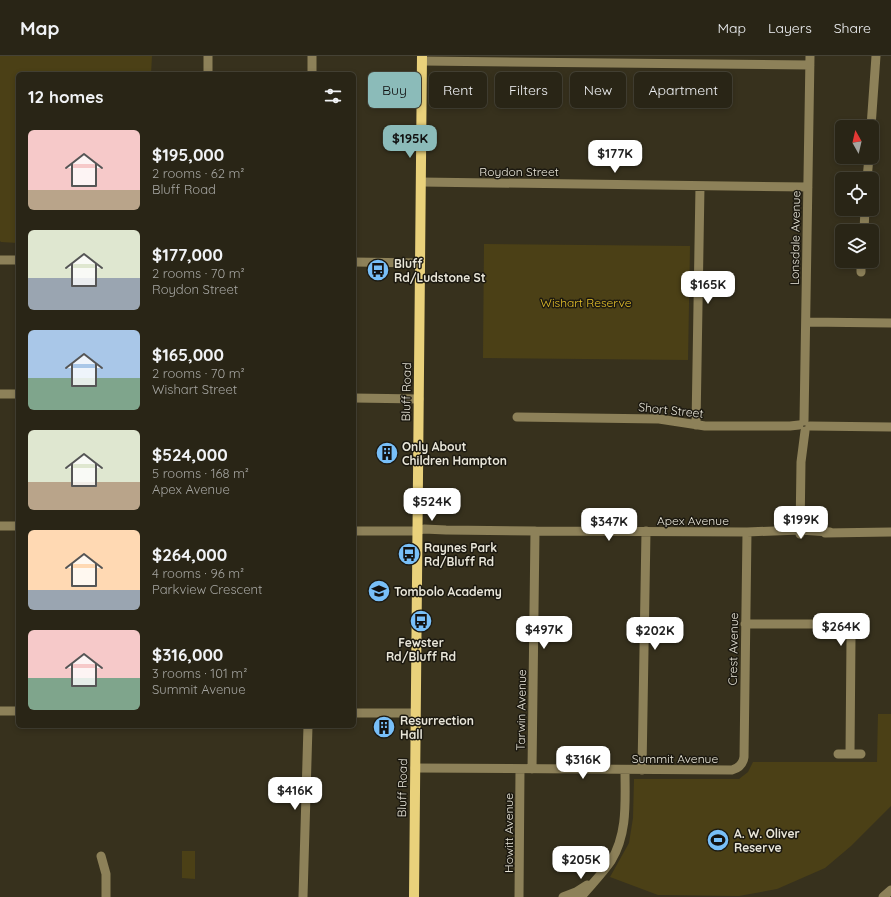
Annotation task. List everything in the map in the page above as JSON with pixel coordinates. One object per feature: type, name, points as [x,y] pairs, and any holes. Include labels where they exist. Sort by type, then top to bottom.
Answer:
[{"type":"main road","name":"Bluff Road","points":[[414,897],[422,58]]},
{"type":"street","points":[[208,56],[208,72]]},
{"type":"street","points":[[312,56],[312,72]]},
{"type":"street","points":[[871,120],[876,56]]},
{"type":"street","points":[[422,58],[810,61]]},
{"type":"street","name":"Lonsdale Avenue","points":[[800,532],[801,462],[804,426],[810,61]]},
{"type":"street","name":"Roydon Street","points":[[421,182],[808,187]]},
{"type":"street","points":[[696,425],[700,186]]},
{"type":"street","points":[[0,260],[16,260]]},
{"type":"street","points":[[356,262],[420,263]]},
{"type":"street","points":[[806,322],[891,323]]},
{"type":"street","points":[[0,394],[16,394]]},
{"type":"street","points":[[356,398],[419,399]]},
{"type":"street","name":"Short Street","points":[[517,417],[659,419],[696,425],[891,428]]},
{"type":"street","points":[[0,526],[16,526]]},
{"type":"street","name":"Apex Avenue","points":[[356,531],[417,531],[424,533],[434,533],[446,530],[891,532]]},
{"type":"street","name":"Tarwin Avenue","points":[[532,769],[535,531]]},
{"type":"street","points":[[642,770],[646,532]]},
{"type":"street","name":"Crest Avenue","points":[[741,765],[744,756],[747,532]]},
{"type":"street","points":[[745,624],[839,624],[848,628],[851,638],[850,754]]},
{"type":"street","points":[[0,711],[16,711]]},
{"type":"street","points":[[356,713],[415,713]]},
{"type":"street","points":[[303,897],[308,728]]},
{"type":"street","points":[[838,754],[861,754]]},
{"type":"street","name":"Summit Avenue","points":[[415,768],[732,770],[741,765]]},
{"type":"street","name":"Howitt Avenue","points":[[519,897],[520,769]]},
{"type":"street","points":[[574,897],[583,894],[615,854],[623,832],[625,814],[625,770]]},
{"type":"street","points":[[101,856],[106,874],[106,897]]},
{"type":"street","points":[[883,897],[891,890]]},
{"type":"street","points":[[563,897],[583,894]]},
{"type":"green space","points":[[0,56],[152,56],[151,72],[16,72],[16,243],[0,241]]},
{"type":"green space","name":"Wishart Reserve","points":[[484,244],[690,246],[688,360],[483,358]]},
{"type":"green space","points":[[878,714],[891,714],[891,806],[851,846],[825,868],[777,889],[739,896],[658,895],[610,877],[629,843],[633,818],[634,779],[739,779],[748,772],[753,762],[877,762]]},
{"type":"green space","points":[[182,851],[195,851],[195,879],[182,878]]},
{"type":"place","name":"Bluff Rd/Ludstone St","points":[[378,270]]},
{"type":"place","name":"Only About Children Hampton","points":[[387,453]]},
{"type":"place","name":"Raynes Park Rd/Bluff Rd","points":[[409,554]]},
{"type":"place","name":"Tombolo Academy","points":[[379,591]]},
{"type":"place","name":"Fewster Rd/Bluff Rd","points":[[421,621]]},
{"type":"place","name":"Resurrection Hall","points":[[384,727]]},
{"type":"place","name":"A. W. Oliver Reserve","points":[[718,840]]}]
